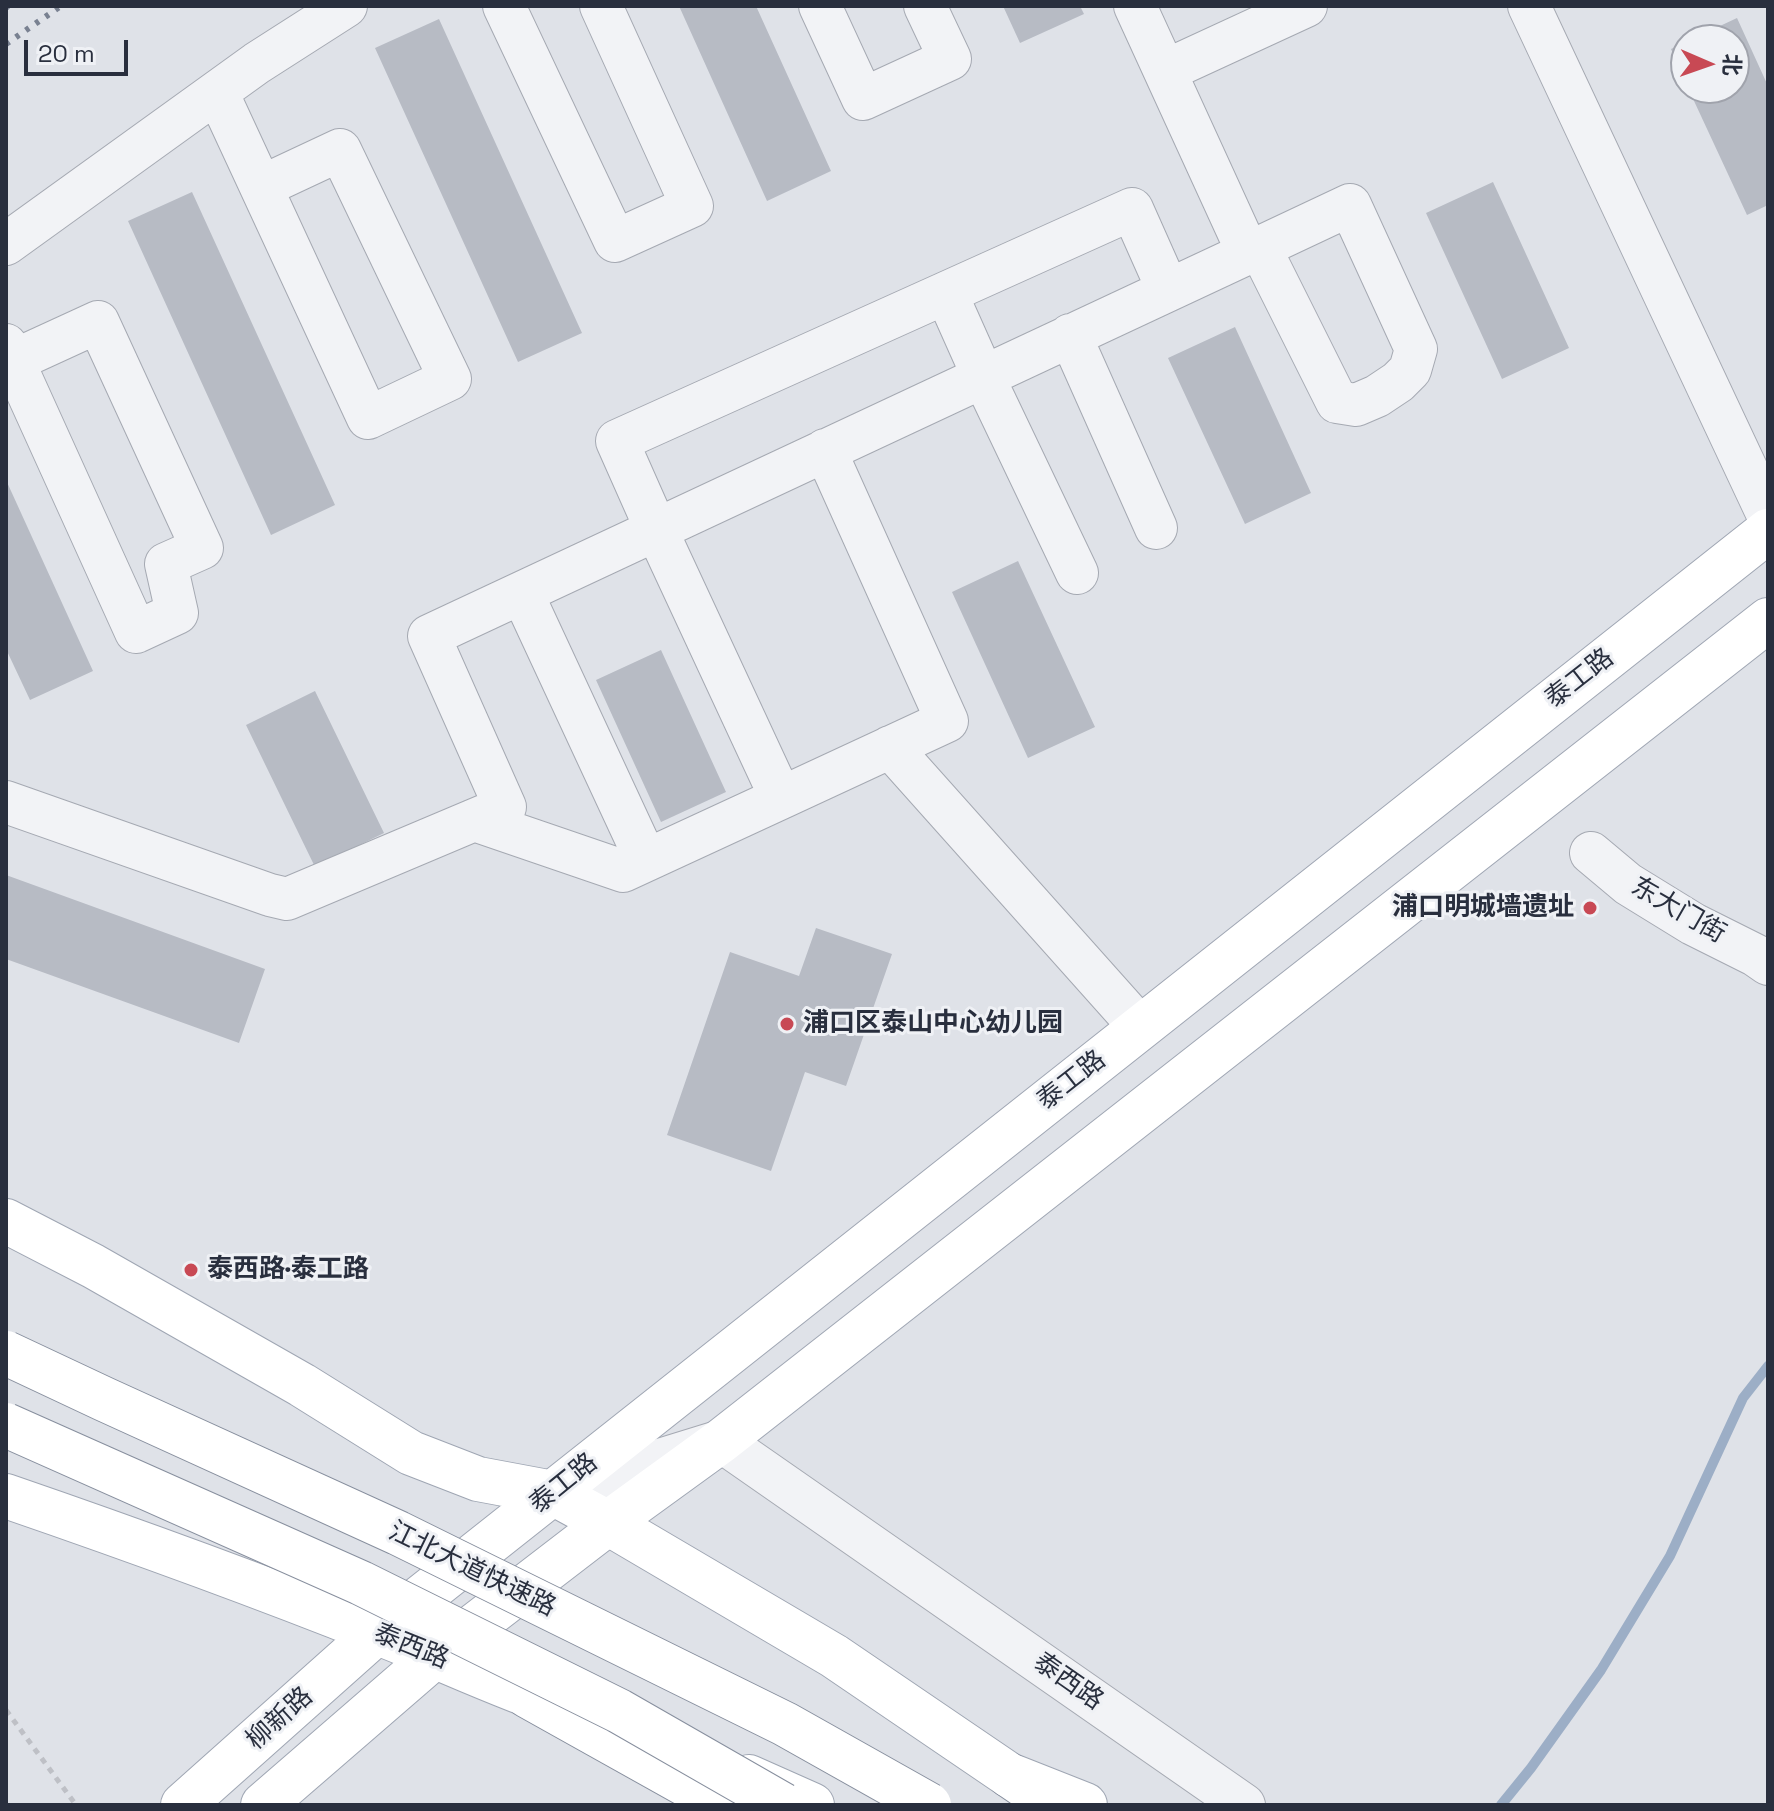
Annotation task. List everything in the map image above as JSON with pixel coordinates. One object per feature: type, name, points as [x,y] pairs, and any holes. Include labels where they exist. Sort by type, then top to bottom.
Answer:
[{"type":"main road","name":"泰工路","points":[[377,1632],[1768,531]]},
{"type":"main road","points":[[435,1656],[721,1441],[1768,620]]},
{"type":"main road","points":[[6,1221],[93,1266],[302,1385],[411,1453],[478,1479],[553,1493],[608,1523],[834,1656],[1053,1805]]},
{"type":"main road","name":"江北大道快速路","points":[[6,1353],[398,1533],[785,1724],[929,1805]]},
{"type":"main road","points":[[6,1425],[361,1583],[619,1711],[783,1805]]},
{"type":"main road","name":"泰西路","points":[[6,1496],[377,1632],[528,1696],[672,1743],[812,1805]]},
{"type":"main road","name":"柳新路","points":[[183,1805],[377,1632]]},
{"type":"main road","name":"柳新路","points":[[263,1805],[435,1656]]},
{"type":"main road","points":[[528,1696],[723,1805]]},
{"type":"main road","points":[[1009,1775],[1085,1805]]},
{"type":"street","points":[[6,244],[257,63],[346,6]]},
{"type":"street","points":[[517,10],[615,241],[692,206],[601,6]]},
{"type":"street","points":[[820,6],[863,99],[950,59],[925,6]]},
{"type":"street","points":[[6,802],[287,899],[505,807],[429,636],[1070,335],[1168,290],[1254,250],[1350,205],[1416,349],[1410,370],[1398,382],[1356,405],[1337,402],[1254,250],[1135,6]]},
{"type":"street","points":[[1165,71],[1306,6]]},
{"type":"street","points":[[1541,13],[1768,515]]},
{"type":"street","points":[[217,92],[261,187],[368,418],[450,379],[340,150],[261,187]]},
{"type":"street","points":[[781,798],[617,441],[1132,209],[1168,290]]},
{"type":"street","points":[[946,293],[1077,573]]},
{"type":"street","points":[[98,322],[202,548],[166,564],[177,613],[136,632],[10,353],[98,322]]},
{"type":"street","points":[[1070,335],[1156,528]]},
{"type":"street","points":[[474,820],[623,871],[947,721],[825,450]]},
{"type":"street","points":[[522,593],[646,860]]},
{"type":"street","points":[[890,747],[1140,1027]]},
{"type":"street","name":"东大门街","points":[[1591,853],[1628,884],[1693,924],[1768,964]]},
{"type":"street","points":[[553,1493],[721,1441]]},
{"type":"street","name":"泰西路","points":[[721,1441],[1244,1805]]},
{"type":"path","points":[[6,1710],[76,1805]]},
{"type":"building","points":[[679,6],[756,6],[831,171],[767,201]]},
{"type":"building","points":[[1003,6],[1080,6],[1084,14],[1020,43]]},
{"type":"building","points":[[1737,18],[1740,24],[1724,24]]},
{"type":"building","points":[[439,19],[582,333],[518,362],[375,48]]},
{"type":"building","points":[[1750,47],[1768,86],[1768,205],[1747,215],[1695,104],[1750,104]]},
{"type":"building","points":[[1493,182],[1569,348],[1502,379],[1426,213]]},
{"type":"building","points":[[192,192],[335,505],[271,535],[128,221]]},
{"type":"building","points":[[1235,327],[1311,493],[1245,524],[1168,358]]},
{"type":"building","points":[[6,480],[93,671],[30,700],[6,649]]},
{"type":"building","points":[[1018,561],[1095,727],[1028,758],[952,592]]},
{"type":"building","points":[[661,650],[726,792],[661,822],[596,680]]},
{"type":"building","points":[[315,691],[384,833],[315,867],[246,725]]},
{"type":"building","points":[[6,875],[265,969],[239,1043],[6,959]]},
{"type":"building","name":"浦口区泰山中心幼儿园","points":[[816,928],[892,954],[846,1086],[805,1072],[771,1171],[667,1135],[730,952],[799,976]]},
{"type":"waterway","points":[[1501,1805],[1601,1670],[1670,1556],[1743,1398],[1768,1366]]},
{"type":"railway","points":[[6,44],[61,6]]},
{"type":"place","name":"浦口明城墙遗址","points":[[1590,908]]},
{"type":"place","name":"浦口区泰山中心幼儿园","points":[[787,1024]]},
{"type":"place","name":"泰西路·泰工路","points":[[191,1270]]}]
